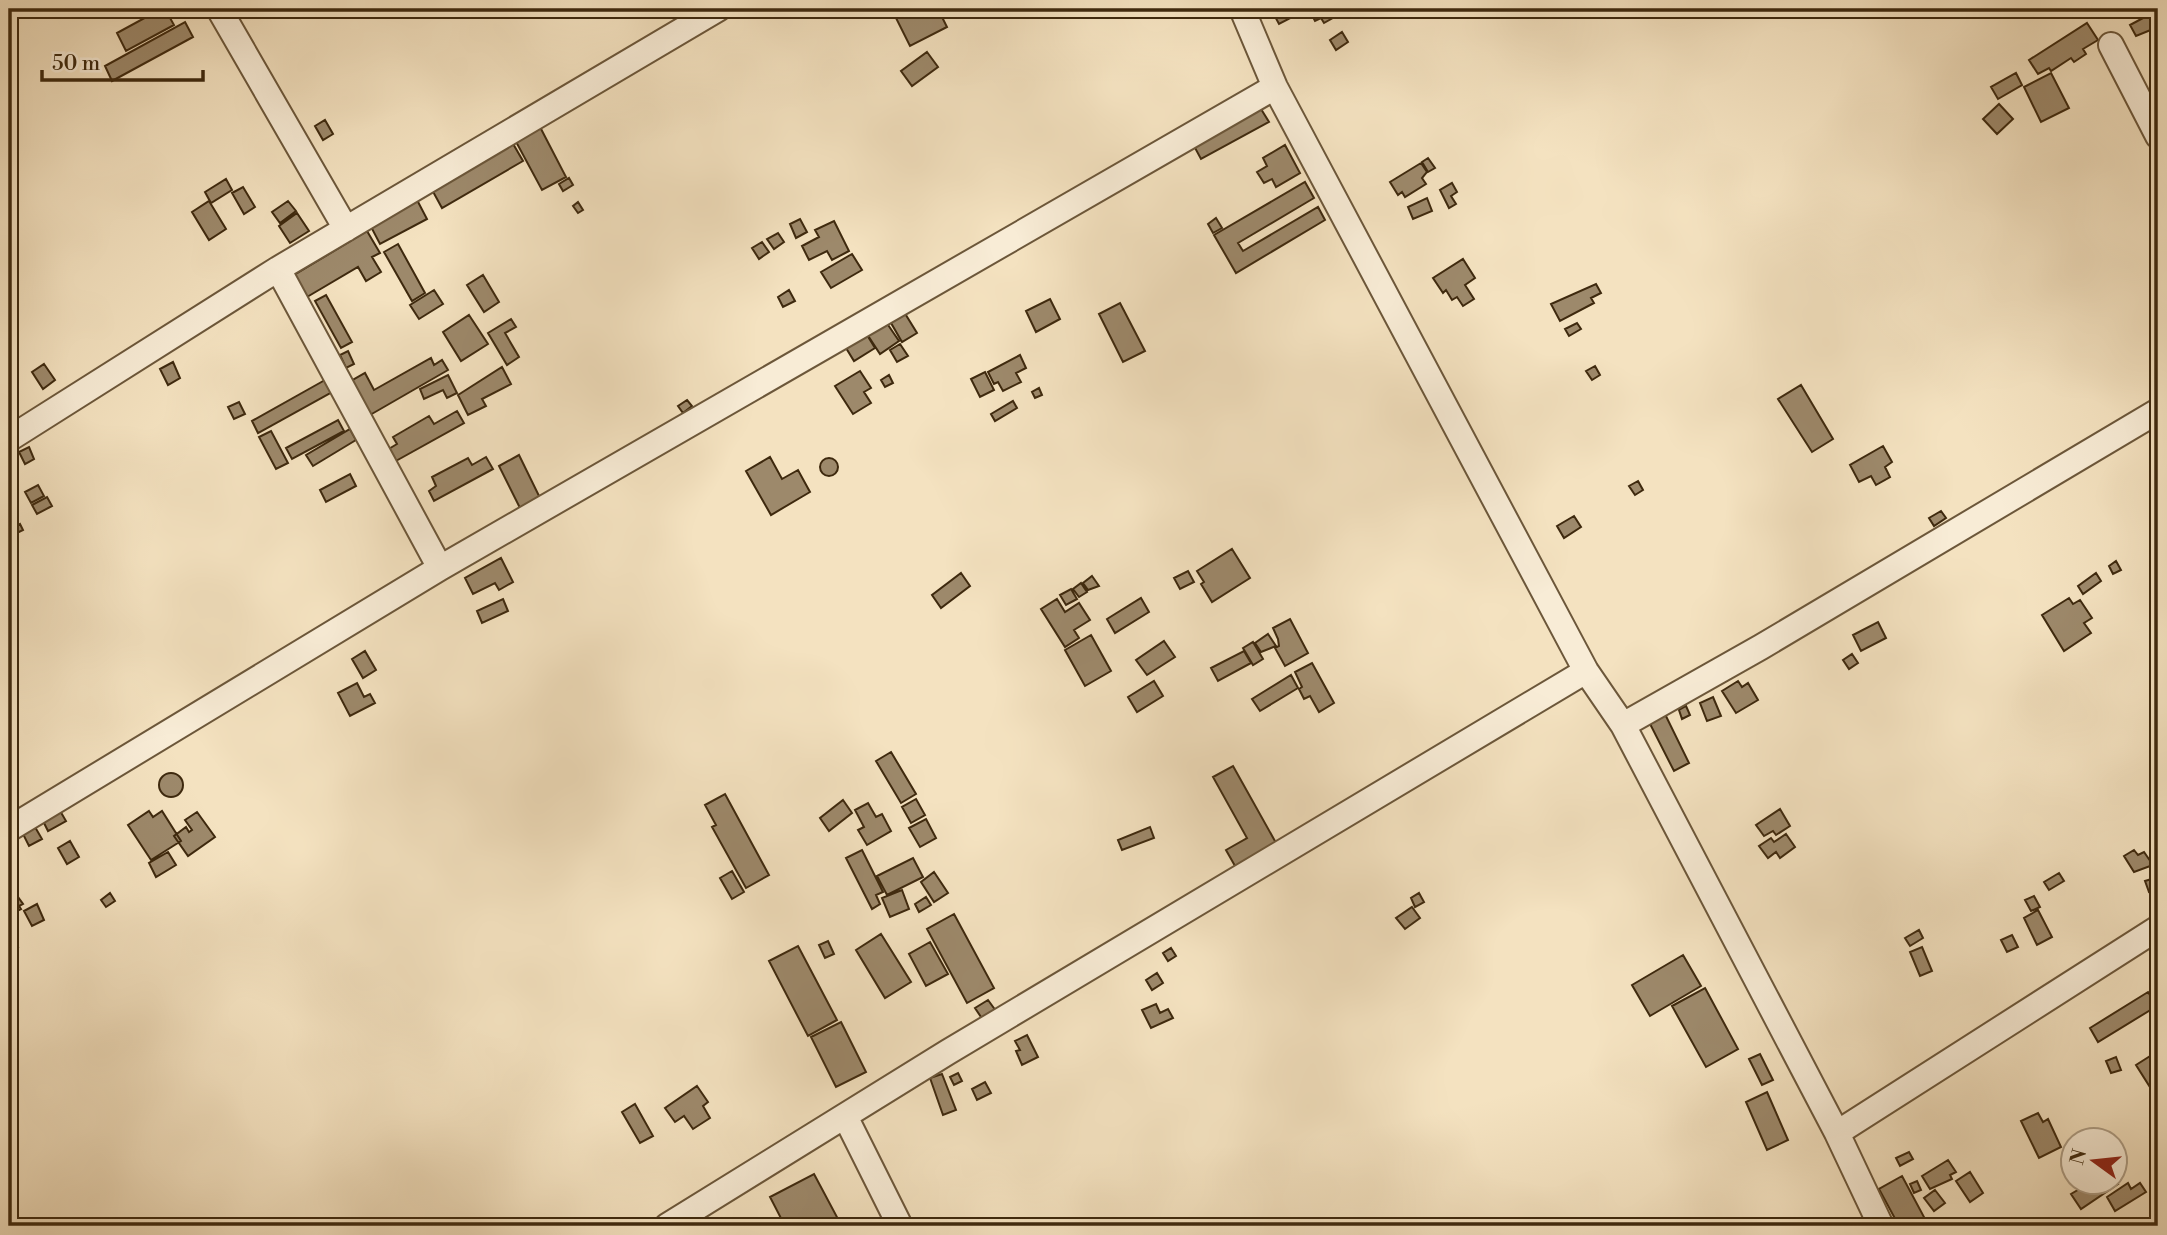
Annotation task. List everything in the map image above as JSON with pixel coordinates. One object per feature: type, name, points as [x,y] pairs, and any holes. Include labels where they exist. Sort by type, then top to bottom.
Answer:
[{"type":"street","points":[[219,9],[346,229]]},
{"type":"street","points":[[9,439],[278,269],[718,9]]},
{"type":"street","points":[[1242,9],[1275,87],[1586,671],[1623,724],[1837,1133],[1881,1226]]},
{"type":"street","points":[[2111,45],[2158,136]]},
{"type":"street","points":[[9,829],[440,568],[1275,87]]},
{"type":"street","points":[[278,269],[440,568]]},
{"type":"street","points":[[1623,724],[1761,647],[2158,411]]},
{"type":"street","points":[[667,1226],[845,1116],[1586,671]]},
{"type":"street","points":[[1837,1133],[2158,928]]},
{"type":"street","points":[[845,1116],[900,1226]]},
{"type":"building","points":[[165,9],[174,25],[126,51],[117,33]]},
{"type":"building","points":[[914,9],[938,9],[947,27],[910,46],[896,18]]},
{"type":"building","points":[[1271,9],[1301,9],[1302,12],[1279,24]]},
{"type":"building","points":[[1309,9],[1336,9],[1338,15],[1324,23],[1321,18],[1315,21]]},
{"type":"building","points":[[2158,10],[2158,27],[2136,36],[2130,25]]},
{"type":"building","points":[[185,22],[193,37],[112,81],[105,66]]},
{"type":"building","points":[[2087,23],[2098,40],[2083,49],[2086,54],[2074,62],[2071,58],[2051,71],[2049,68],[2038,74],[2029,60]]},
{"type":"building","points":[[1342,32],[1348,42],[1336,50],[1330,40]]},
{"type":"building","points":[[927,52],[938,67],[912,86],[901,71]]},
{"type":"building","points":[[2016,73],[2022,85],[1998,99],[1991,87]]},
{"type":"building","points":[[2051,73],[2069,108],[2041,122],[2024,87]]},
{"type":"building","points":[[1999,104],[2013,119],[1997,134],[1983,119]]},
{"type":"building","points":[[1261,109],[1269,122],[1201,159],[1194,146]]},
{"type":"building","points":[[325,120],[333,134],[323,140],[315,126]]},
{"type":"building","points":[[539,125],[566,177],[542,190],[514,138]]},
{"type":"building","points":[[512,142],[523,161],[442,208],[431,188]]},
{"type":"building","points":[[1285,145],[1300,173],[1276,187],[1272,179],[1264,183],[1257,172],[1267,166],[1263,158]]},
{"type":"building","points":[[1428,158],[1435,168],[1428,172],[1422,162]]},
{"type":"building","points":[[1421,163],[1427,172],[1422,178],[1426,184],[1405,197],[1402,192],[1398,195],[1390,182]]},
{"type":"building","points":[[569,178],[573,185],[563,191],[559,184]]},
{"type":"building","points":[[226,179],[232,190],[211,203],[205,192]]},
{"type":"building","points":[[1305,182],[1314,198],[1238,243],[1243,251],[1318,207],[1325,220],[1236,273],[1214,235]]},
{"type":"building","points":[[1452,183],[1457,192],[1451,196],[1456,204],[1449,208],[1440,190]]},
{"type":"building","points":[[243,187],[255,207],[244,214],[232,193]]},
{"type":"building","points":[[416,198],[427,219],[380,244],[369,223]]},
{"type":"building","points":[[1427,198],[1432,211],[1413,219],[1408,207]]},
{"type":"building","points":[[209,201],[226,229],[209,240],[192,212]]},
{"type":"building","points":[[288,201],[296,211],[280,223],[272,212]]},
{"type":"building","points":[[578,202],[583,210],[578,213],[573,206]]},
{"type":"building","points":[[297,213],[309,231],[290,243],[279,226]]},
{"type":"building","points":[[1216,218],[1222,228],[1213,233],[1208,224]]},
{"type":"building","points":[[800,219],[807,232],[796,238],[790,224]]},
{"type":"building","points":[[834,221],[849,251],[832,260],[827,251],[809,260],[802,246],[819,237],[815,230]]},
{"type":"building","points":[[367,231],[380,253],[372,257],[381,272],[366,281],[358,267],[307,297],[294,275]]},
{"type":"building","points":[[778,233],[784,242],[774,249],[767,239]]},
{"type":"building","points":[[762,242],[769,252],[759,259],[752,248]]},
{"type":"building","points":[[398,244],[425,293],[412,301],[384,252]]},
{"type":"building","points":[[852,254],[862,270],[831,288],[821,272]]},
{"type":"building","points":[[1463,259],[1475,278],[1465,285],[1474,299],[1463,306],[1457,297],[1452,300],[1446,290],[1443,293],[1433,278]]},
{"type":"building","points":[[483,275],[499,302],[484,312],[467,285]]},
{"type":"building","points":[[1596,284],[1601,293],[1591,298],[1594,303],[1560,321],[1551,304]]},
{"type":"building","points":[[434,290],[443,304],[419,319],[410,305]]},
{"type":"building","points":[[789,290],[795,301],[783,307],[778,297]]},
{"type":"building","points":[[326,295],[352,342],[341,348],[315,301]]},
{"type":"building","points":[[1050,299],[1060,319],[1036,332],[1026,311]]},
{"type":"building","points":[[1120,303],[1145,351],[1123,362],[1099,314]]},
{"type":"building","points":[[901,307],[917,333],[902,342],[887,316]]},
{"type":"building","points":[[469,315],[488,344],[461,361],[443,332]]},
{"type":"building","points":[[511,319],[516,327],[505,333],[519,357],[507,365],[488,333]]},
{"type":"building","points":[[884,319],[899,341],[880,354],[865,331]]},
{"type":"building","points":[[1577,323],[1581,329],[1569,336],[1565,329]]},
{"type":"building","points":[[864,330],[875,348],[854,361],[843,343]]},
{"type":"building","points":[[900,344],[908,356],[897,362],[890,350]]},
{"type":"building","points":[[348,351],[354,364],[346,368],[340,355]]},
{"type":"building","points":[[1020,355],[1026,368],[1016,373],[1021,382],[1003,391],[998,382],[994,384],[988,372]]},
{"type":"building","points":[[431,358],[434,365],[442,360],[448,370],[370,415],[351,381],[365,373],[374,390]]},
{"type":"building","points":[[173,362],[180,378],[168,385],[160,369]]},
{"type":"building","points":[[44,364],[55,380],[43,389],[32,372]]},
{"type":"building","points":[[1595,366],[1600,375],[1592,380],[1586,371]]},
{"type":"building","points":[[502,367],[511,384],[482,399],[486,406],[468,415],[458,395]]},
{"type":"building","points":[[860,371],[871,388],[864,392],[871,403],[853,414],[835,386]]},
{"type":"building","points":[[985,372],[994,390],[980,397],[971,379]]},
{"type":"building","points":[[448,375],[457,393],[447,398],[443,390],[424,399],[420,389]]},
{"type":"building","points":[[889,375],[893,383],[885,387],[881,380]]},
{"type":"building","points":[[325,380],[332,392],[258,433],[252,421]]},
{"type":"building","points":[[1801,385],[1833,439],[1812,452],[1778,399]]},
{"type":"building","points":[[1039,388],[1042,395],[1035,398],[1032,392]]},
{"type":"building","points":[[687,400],[692,406],[683,413],[678,406]]},
{"type":"building","points":[[1013,401],[1017,408],[995,421],[991,414]]},
{"type":"building","points":[[239,402],[245,414],[234,419],[228,407]]},
{"type":"building","points":[[457,411],[464,423],[394,462],[387,450],[397,444],[393,437],[429,416],[434,424]]},
{"type":"building","points":[[338,420],[344,431],[292,459],[286,448]]},
{"type":"building","points":[[350,429],[356,440],[313,466],[306,455]]},
{"type":"building","points":[[271,431],[288,463],[276,469],[259,437]]},
{"type":"building","points":[[1883,446],[1892,462],[1885,467],[1890,477],[1876,485],[1871,476],[1859,482],[1850,465]]},
{"type":"building","points":[[29,447],[34,459],[25,464],[19,452]]},
{"type":"building","points":[[519,455],[542,502],[522,512],[499,466]]},
{"type":"building","points":[[486,457],[493,469],[434,501],[429,491],[436,486],[432,477],[468,458],[472,465]]},
{"type":"building","points":[[770,457],[782,479],[798,470],[810,492],[771,515],[746,471]]},
{"type":"building","points":[[825,458],[833,458],[838,467],[836,474],[825,476],[820,471],[820,463]]},
{"type":"building","points":[[350,474],[356,486],[326,502],[320,490]]},
{"type":"building","points":[[1638,481],[1643,490],[1635,495],[1629,486]]},
{"type":"building","points":[[38,485],[44,496],[31,503],[25,492]]},
{"type":"building","points":[[47,497],[52,506],[37,514],[32,505]]},
{"type":"building","points":[[1941,511],[1946,518],[1934,526],[1929,518]]},
{"type":"building","points":[[1574,516],[1581,527],[1564,538],[1557,526]]},
{"type":"building","points":[[20,524],[23,530],[15,534],[12,529]]},
{"type":"building","points":[[1232,549],[1250,578],[1212,602],[1197,571]]},
{"type":"building","points":[[501,558],[513,582],[499,590],[495,583],[473,594],[465,578]]},
{"type":"building","points":[[2116,561],[2121,570],[2113,574],[2109,566]]},
{"type":"building","points":[[1188,571],[1194,582],[1180,589],[1174,578]]},
{"type":"building","points":[[961,573],[970,586],[941,608],[932,595]]},
{"type":"building","points":[[2096,573],[2101,581],[2083,594],[2078,586]]},
{"type":"building","points":[[1092,576],[1099,586],[1088,590],[1083,583]]},
{"type":"building","points":[[1081,583],[1087,592],[1079,597],[1073,589]]},
{"type":"building","points":[[1071,589],[1077,599],[1066,605],[1060,595]]},
{"type":"building","points":[[1141,598],[1149,612],[1115,633],[1107,619]]},
{"type":"building","points":[[2069,598],[2073,604],[2080,600],[2092,618],[2084,623],[2091,633],[2064,651],[2042,615]]},
{"type":"building","points":[[503,599],[508,611],[482,623],[477,611]]},
{"type":"building","points":[[1057,599],[1065,612],[1079,603],[1090,620],[1074,630],[1079,638],[1065,647],[1041,609]]},
{"type":"building","points":[[1290,619],[1308,653],[1285,666],[1275,648],[1279,646],[1273,628]]},
{"type":"building","points":[[1878,622],[1886,638],[1861,651],[1853,635]]},
{"type":"building","points":[[1268,634],[1276,646],[1261,652],[1255,643]]},
{"type":"building","points":[[1091,635],[1111,671],[1085,686],[1065,650]]},
{"type":"building","points":[[1164,641],[1175,657],[1147,675],[1136,660]]},
{"type":"building","points":[[1253,642],[1263,659],[1253,665],[1243,648]]},
{"type":"building","points":[[365,651],[376,670],[363,678],[352,659]]},
{"type":"building","points":[[1244,651],[1251,663],[1218,681],[1211,668]]},
{"type":"building","points":[[1852,654],[1858,663],[1849,669],[1843,660]]},
{"type":"building","points":[[1312,663],[1334,703],[1319,712],[1310,696],[1304,699],[1295,672]]},
{"type":"building","points":[[1291,675],[1298,688],[1260,711],[1252,699]]},
{"type":"building","points":[[1154,681],[1163,696],[1137,712],[1128,697]]},
{"type":"building","points":[[1738,681],[1742,687],[1748,683],[1758,700],[1736,713],[1722,691]]},
{"type":"building","points":[[357,683],[364,697],[370,694],[375,703],[350,716],[338,693]]},
{"type":"building","points":[[1713,697],[1721,716],[1707,721],[1700,703]]},
{"type":"building","points":[[1686,706],[1690,715],[1682,719],[1679,710]]},
{"type":"building","points":[[1662,708],[1689,763],[1674,771],[1646,716]]},
{"type":"building","points":[[891,752],[916,794],[901,803],[876,761]]},
{"type":"building","points":[[1233,766],[1280,850],[1239,873],[1226,850],[1247,838],[1213,777]]},
{"type":"building","points":[[171,773],[180,776],[183,785],[180,794],[171,797],[162,794],[159,785],[162,776]]},
{"type":"building","points":[[725,794],[769,875],[746,888],[712,827],[716,825],[705,805]]},
{"type":"building","points":[[916,799],[925,815],[911,823],[902,807]]},
{"type":"building","points":[[843,800],[852,813],[829,831],[820,818]]},
{"type":"building","points":[[868,803],[876,817],[882,814],[891,831],[867,845],[858,830],[864,827],[855,810]]},
{"type":"building","points":[[59,809],[66,821],[48,831],[42,819]]},
{"type":"building","points":[[1780,809],[1790,826],[1776,835],[1773,831],[1764,836],[1756,825]]},
{"type":"building","points":[[149,811],[153,817],[162,811],[181,841],[151,860],[128,825]]},
{"type":"building","points":[[197,812],[215,837],[188,856],[174,836],[186,827],[189,832],[192,830],[185,820]]},
{"type":"building","points":[[926,819],[936,838],[920,847],[909,828]]},
{"type":"building","points":[[35,827],[42,839],[29,846],[23,834]]},
{"type":"building","points":[[1150,827],[1154,838],[1122,850],[1118,840]]},
{"type":"building","points":[[1786,834],[1795,847],[1780,858],[1776,852],[1768,858],[1759,846],[1771,838],[1774,842]]},
{"type":"building","points":[[70,841],[79,857],[67,864],[58,848]]},
{"type":"building","points":[[862,850],[883,892],[876,895],[880,904],[872,909],[846,858]]},
{"type":"building","points":[[2134,850],[2138,855],[2144,852],[2153,865],[2134,872],[2124,856]]},
{"type":"building","points":[[168,852],[176,865],[156,877],[149,863]]},
{"type":"building","points":[[913,858],[923,877],[887,895],[877,876]]},
{"type":"building","points":[[732,871],[744,892],[732,899],[720,878]]},
{"type":"building","points":[[934,872],[948,893],[934,902],[921,882]]},
{"type":"building","points":[[2059,873],[2064,881],[2049,890],[2044,882]]},
{"type":"building","points":[[2158,877],[2158,889],[2149,892],[2145,881]]},
{"type":"building","points":[[13,890],[23,904],[19,906],[21,909],[13,913],[9,892]]},
{"type":"building","points":[[902,890],[909,909],[890,917],[882,898]]},
{"type":"building","points":[[110,893],[115,901],[106,907],[101,900]]},
{"type":"building","points":[[1419,893],[1424,902],[1415,907],[1411,898]]},
{"type":"building","points":[[2034,896],[2040,907],[2031,911],[2025,900]]},
{"type":"building","points":[[926,897],[931,905],[919,912],[915,904]]},
{"type":"building","points":[[37,904],[44,920],[32,926],[24,911]]},
{"type":"building","points":[[1412,907],[1420,918],[1405,929],[1396,918]]},
{"type":"building","points":[[2038,910],[2052,937],[2037,945],[2024,918]]},
{"type":"building","points":[[954,914],[994,988],[967,1003],[927,929]]},
{"type":"building","points":[[9,930],[18,947],[9,951]]},
{"type":"building","points":[[1919,930],[1923,938],[1910,946],[1905,938]]},
{"type":"building","points":[[881,934],[911,982],[885,998],[856,950]]},
{"type":"building","points":[[2012,935],[2018,947],[2007,952],[2001,940]]},
{"type":"building","points":[[828,941],[834,954],[825,958],[819,945]]},
{"type":"building","points":[[930,942],[948,974],[926,986],[909,954]]},
{"type":"building","points":[[798,946],[837,1020],[808,1036],[769,961]]},
{"type":"building","points":[[1922,947],[1932,971],[1920,976],[1910,952]]},
{"type":"building","points":[[1171,948],[1176,956],[1168,961],[1163,953]]},
{"type":"building","points":[[1683,955],[1701,986],[1650,1016],[1632,985]]},
{"type":"building","points":[[1157,973],[1163,983],[1152,990],[1146,980]]},
{"type":"building","points":[[1705,988],[1738,1049],[1706,1067],[1672,1006]]},
{"type":"building","points":[[2148,992],[2157,1006],[2098,1042],[2090,1028]]},
{"type":"building","points":[[988,1000],[996,1011],[983,1020],[975,1008]]},
{"type":"building","points":[[1156,1004],[1160,1013],[1168,1009],[1173,1018],[1151,1028],[1142,1010]]},
{"type":"building","points":[[841,1022],[866,1072],[836,1087],[811,1037]]},
{"type":"building","points":[[1027,1035],[1038,1057],[1022,1065],[1016,1051],[1020,1050],[1015,1041]]},
{"type":"building","points":[[2158,1051],[2158,1093],[2155,1095],[2136,1065]]},
{"type":"building","points":[[1760,1054],[1773,1080],[1762,1085],[1749,1059]]},
{"type":"building","points":[[2116,1057],[2121,1070],[2111,1073],[2106,1061]]},
{"type":"building","points":[[958,1073],[962,1081],[954,1085],[950,1077]]},
{"type":"building","points":[[942,1074],[956,1110],[943,1115],[930,1078]]},
{"type":"building","points":[[985,1082],[991,1093],[977,1100],[972,1089]]},
{"type":"building","points":[[697,1086],[708,1102],[703,1106],[710,1118],[693,1129],[684,1116],[675,1122],[665,1108]]},
{"type":"building","points":[[1767,1092],[1788,1140],[1767,1150],[1746,1102]]},
{"type":"building","points":[[635,1104],[653,1136],[640,1143],[622,1112]]},
{"type":"building","points":[[2038,1113],[2043,1122],[2048,1119],[2058,1141],[2058,1148],[2039,1158],[2021,1121]]},
{"type":"building","points":[[1909,1152],[1913,1159],[1900,1166],[1896,1158]]},
{"type":"building","points":[[1948,1160],[1956,1172],[1950,1175],[1952,1179],[1930,1189],[1922,1176]]},
{"type":"building","points":[[1970,1172],[1983,1193],[1970,1202],[1956,1181]]},
{"type":"building","points":[[814,1174],[838,1219],[823,1226],[785,1226],[770,1197]]},
{"type":"building","points":[[1902,1176],[1924,1217],[1908,1226],[1899,1226],[1879,1189]]},
{"type":"building","points":[[1917,1181],[1921,1190],[1914,1193],[1910,1184]]},
{"type":"building","points":[[2128,1183],[2131,1189],[2140,1183],[2146,1192],[2115,1211],[2107,1197],[2128,1196]]},
{"type":"building","points":[[1935,1190],[1945,1203],[1934,1211],[1924,1198]]},
{"type":"building","points":[[2072,1196],[2100,1196],[2081,1209]]}]
